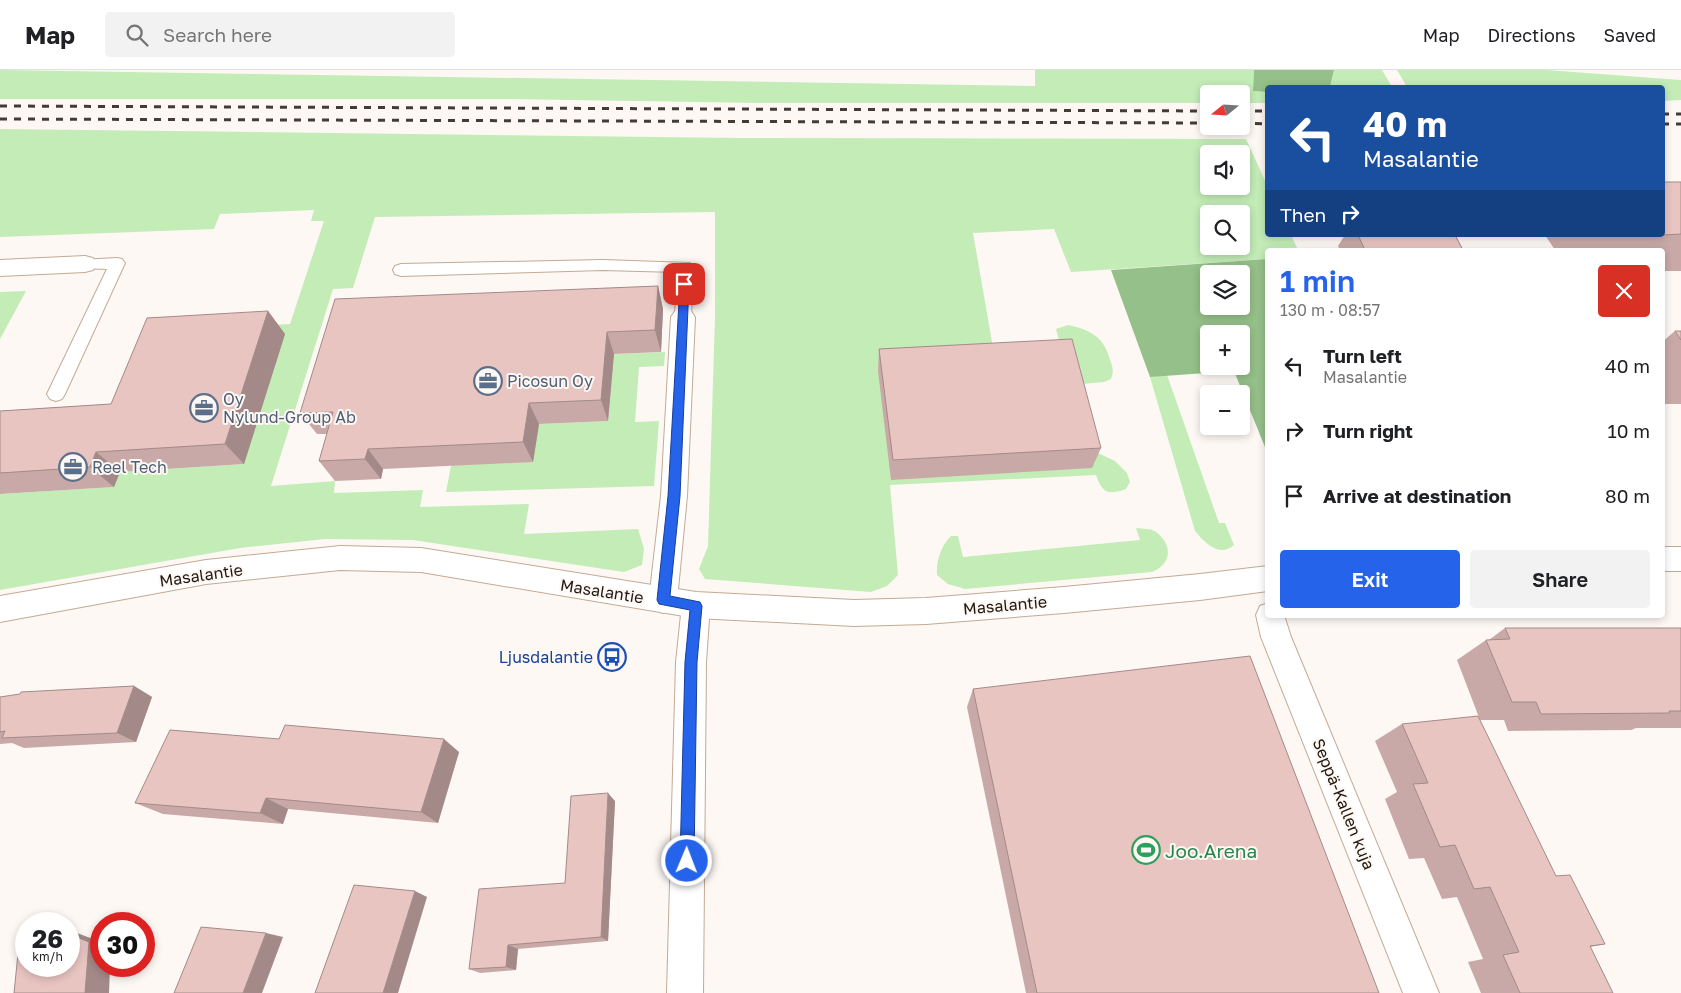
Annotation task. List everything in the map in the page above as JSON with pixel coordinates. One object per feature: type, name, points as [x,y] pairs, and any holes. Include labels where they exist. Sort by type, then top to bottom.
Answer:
[{"type":"street","points":[[0,268],[85,264]]},
{"type":"street","points":[[663,600],[674,496],[683,317]]},
{"type":"street","name":"Masalantie","points":[[0,609],[206,572],[340,558],[421,560],[696,606],[806,612],[926,611],[1181,589],[1263,578]]},
{"type":"street","points":[[1665,559],[1681,559]]},
{"type":"street","points":[[685,993],[691,662],[696,606]]},
{"type":"street","name":"Seppä-Kallen kuja","points":[[1271,618],[1280,646],[1421,993]]},
{"type":"lane","points":[[56,394],[117,263],[85,264]]},
{"type":"lane","points":[[401,270],[603,265],[685,267],[683,317]]},
{"type":"green space","points":[[0,70],[1035,86],[1035,70],[1254,70],[1253,91],[1265,92],[1265,103],[1250,103],[1250,85],[1200,85],[1200,103],[759,103],[510,99],[0,99]]},
{"type":"green space","points":[[1254,70],[1334,70],[1330,85],[1265,85],[1265,92],[1253,91]]},
{"type":"green space","points":[[1334,70],[1382,70],[1391,85],[1331,85]]},
{"type":"green space","points":[[1397,70],[1546,70],[1681,80],[1681,100],[1665,101],[1665,85],[1406,85]]},
{"type":"green space","points":[[0,129],[740,138],[1246,139],[1249,145],[1200,145],[1200,195],[1250,195],[1250,148],[1265,181],[1265,237],[1292,237],[1297,248],[1265,248],[1265,259],[1071,272],[1054,229],[973,233],[996,365],[1087,448],[1115,461],[1127,473],[1130,482],[1126,489],[1114,492],[1103,489],[1096,475],[890,485],[898,575],[887,586],[871,592],[705,579],[699,569],[708,546],[715,316],[715,212],[375,217],[353,288],[333,289],[271,486],[335,481],[334,493],[423,490],[420,507],[529,504],[524,534],[638,529],[644,549],[642,565],[624,572],[413,540],[325,539],[240,548],[0,590],[0,494],[114,487],[120,472],[244,464],[213,328],[290,324],[324,221],[311,221],[314,210],[220,214],[214,229],[0,237]]},
{"type":"green space","points":[[1265,259],[1265,447],[1250,410],[1250,385],[1240,385],[1236,375],[1250,375],[1250,325],[1200,325],[1200,373],[1150,377],[1111,270]]},
{"type":"green space","points":[[26,291],[0,339],[0,292]]},
{"type":"green space","points":[[1068,325],[1090,332],[1100,340],[1112,365],[1111,379],[1104,382],[1071,385],[1056,329]]},
{"type":"green space","points":[[665,352],[664,366],[639,367],[635,422],[659,421],[654,486],[446,492],[451,466],[539,424],[608,421],[614,354]]},
{"type":"green space","points":[[1167,375],[1219,523],[1225,523],[1234,545],[1228,549],[1223,550],[1213,547],[1195,531],[1150,377]]},
{"type":"green space","points":[[1136,528],[1149,529],[1162,537],[1168,554],[1167,559],[1159,569],[1152,572],[965,589],[948,584],[937,575],[937,564],[940,554],[944,544],[951,536],[958,536],[963,557],[1140,540]]},
{"type":"building","points":[[1665,182],[1681,182],[1681,234],[1665,235]]},
{"type":"building","points":[[1359,237],[1456,237],[1462,248],[1364,248]]},
{"type":"building","points":[[658,286],[655,330],[607,332],[601,400],[529,403],[523,442],[368,449],[365,459],[319,461],[333,412],[300,413],[335,299]]},
{"type":"building","points":[[268,311],[225,444],[96,452],[90,467],[0,473],[0,411],[111,404],[147,318]]},
{"type":"building","points":[[1675,331],[1681,331],[1681,340]]},
{"type":"building","points":[[1072,339],[1101,448],[893,460],[879,349]]},
{"type":"building","points":[[1505,628],[1681,628],[1681,711],[1669,711],[1670,713],[1541,714],[1536,702],[1512,702],[1486,640],[1510,639]]},
{"type":"building","name":"Joo.Arena","points":[[1250,656],[1379,993],[1037,993],[973,689]]},
{"type":"building","points":[[134,686],[117,733],[2,738],[5,731],[0,732],[0,697],[20,694],[21,692]]},
{"type":"building","points":[[1478,716],[1556,876],[1570,875],[1605,944],[1590,946],[1613,993],[1520,993],[1503,955],[1519,952],[1490,887],[1474,889],[1455,845],[1440,847],[1413,784],[1428,783],[1402,724]]},
{"type":"building","points":[[285,725],[444,739],[421,812],[266,798],[260,813],[135,803],[170,730],[279,739]]},
{"type":"building","points":[[608,793],[601,937],[508,945],[506,967],[469,969],[479,889],[565,883],[571,796]]},
{"type":"building","points":[[354,885],[415,891],[383,993],[315,993]]},
{"type":"building","points":[[201,927],[266,933],[243,993],[174,993]]},
{"type":"building","points":[[80,938],[89,942],[85,993],[14,993],[16,977],[80,977]]},
{"type":"railway","points":[[0,106],[1200,111]]},
{"type":"railway","points":[[1250,111],[1265,111]]},
{"type":"railway","points":[[1665,114],[1681,114]]},
{"type":"railway","points":[[0,119],[1200,123]]},
{"type":"railway","points":[[1250,123],[1265,124]]},
{"type":"railway","points":[[1665,124],[1681,124]]},
{"type":"place","name":"Picosun Oy","points":[[488,381]]},
{"type":"place","name":"Oy Nylund-Group Ab","points":[[204,408]]},
{"type":"place","name":"Reel Tech","points":[[73,467]]},
{"type":"place","name":"Ljusdalantie","points":[[612,657]]},
{"type":"place","name":"Joo.Arena","points":[[1146,850]]},
{"type":"route","points":[[684,284],[674,496],[663,600],[696,606],[691,662],[687,861]]}]
